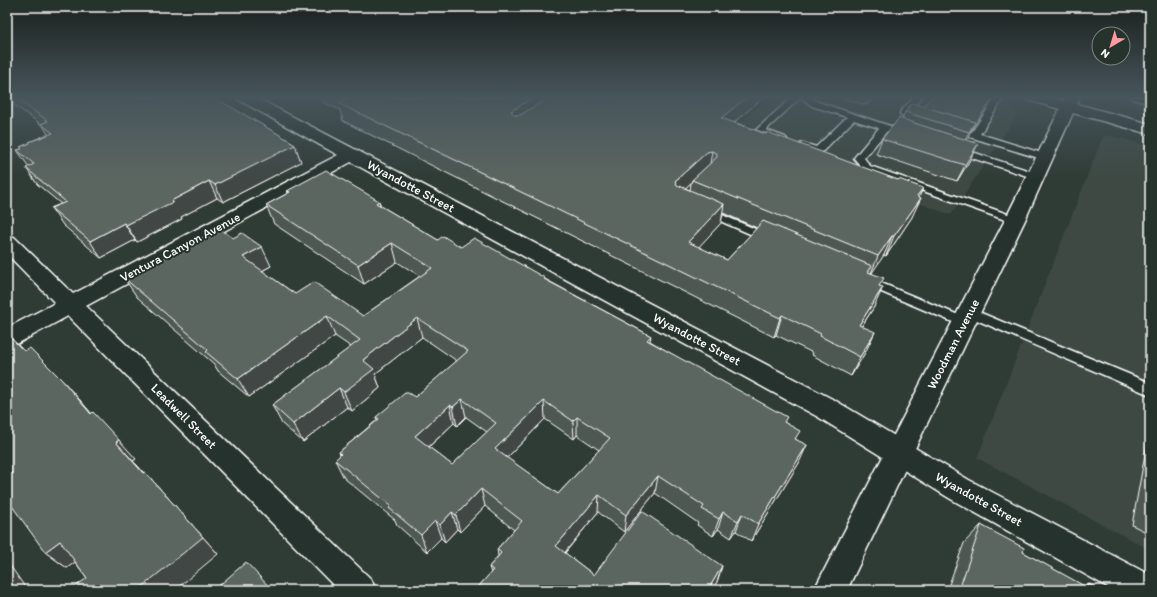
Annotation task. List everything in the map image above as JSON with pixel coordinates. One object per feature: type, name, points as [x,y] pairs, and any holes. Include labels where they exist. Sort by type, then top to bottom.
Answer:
[{"type":"street","name":"Wyandotte Street","points":[[297,125],[827,409],[959,489],[1145,590]]},
{"type":"street","name":"Woodman Avenue","points":[[830,590],[1015,220],[1059,125]]},
{"type":"street","points":[[1138,125],[1150,129]]},
{"type":"street","name":"Ventura Canyon Avenue","points":[[7,339],[352,154]]},
{"type":"street","name":"Leadwell Street","points":[[7,242],[360,590]]},
{"type":"lane","points":[[767,125],[760,131],[818,151],[844,125]]},
{"type":"lane","points":[[878,125],[915,137]]},
{"type":"lane","points":[[975,135],[982,125]]},
{"type":"lane","points":[[946,126],[1044,157]]},
{"type":"lane","points":[[885,127],[859,158],[867,168],[1015,220]]},
{"type":"lane","points":[[945,147],[1036,176]]},
{"type":"lane","points":[[700,209],[778,243]]},
{"type":"lane","points":[[857,277],[966,317],[1150,389]]},
{"type":"shaded area","points":[[737,125],[1011,125],[951,215],[728,133]]},
{"type":"shaded area","points":[[1108,135],[1150,146],[1150,550],[977,458],[1102,138]]},
{"type":"building","points":[[42,125],[262,125],[295,145],[215,185],[209,181],[171,201],[173,202],[126,225],[124,223],[90,241],[51,208],[66,202],[26,168],[34,164],[17,150],[22,149],[20,147],[30,143],[29,142],[53,133]]},
{"type":"building","points":[[383,125],[740,125],[766,134],[767,132],[923,188],[917,196],[921,198],[878,256],[692,180],[717,157],[717,154],[712,151],[707,152],[675,181],[677,185],[724,204],[688,242],[727,260],[763,221],[872,266],[868,272],[884,278],[879,286],[883,287],[859,325],[875,332],[860,357],[820,336],[821,334],[782,315],[780,318]]},
{"type":"building","points":[[893,125],[920,125],[978,144],[965,165],[882,139]]},
{"type":"building","points":[[946,125],[973,125],[969,132]]},
{"type":"building","points":[[326,170],[379,201],[376,203],[438,240],[443,236],[461,247],[474,238],[545,278],[544,279],[651,336],[647,340],[787,417],[784,422],[800,431],[795,439],[807,445],[758,524],[742,514],[738,521],[723,512],[719,519],[702,509],[704,506],[658,476],[626,515],[599,495],[556,546],[594,575],[642,511],[722,566],[708,590],[484,590],[479,586],[493,570],[489,567],[501,553],[497,549],[522,521],[481,489],[456,515],[452,512],[440,525],[435,521],[421,535],[389,508],[391,506],[335,460],[341,454],[339,452],[379,419],[376,417],[405,393],[415,397],[468,351],[417,318],[363,360],[374,369],[344,392],[339,388],[293,424],[272,405],[360,340],[327,316],[238,379],[206,352],[208,350],[124,278],[220,229],[233,238],[242,233],[262,247],[243,257],[295,294],[314,282],[363,316],[432,268],[392,243],[358,265],[266,205],[290,192],[287,191]],"holes":[[[462,399],[496,423],[452,465],[415,436],[450,405],[453,407]],[[544,401],[573,421],[577,417],[610,438],[558,494],[495,449]]]},
{"type":"building","points":[[7,335],[24,351],[30,348],[62,380],[91,414],[93,412],[119,440],[116,442],[203,537],[138,590],[73,590],[72,589],[87,578],[60,541],[45,552],[7,499],[7,476],[12,473],[7,469]]},
{"type":"building","points":[[981,525],[1024,548],[1023,552],[1088,588],[1089,584],[1099,590],[959,590]]},
{"type":"building","points":[[246,562],[272,590],[214,590]]},
{"type":"building","points":[[7,581],[13,590],[7,590]]}]
